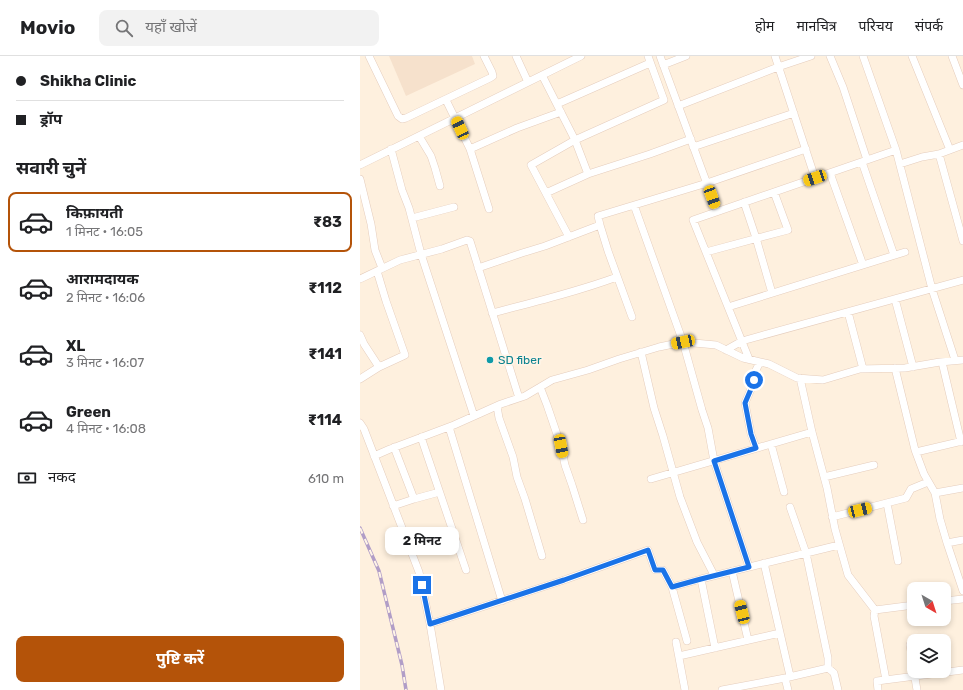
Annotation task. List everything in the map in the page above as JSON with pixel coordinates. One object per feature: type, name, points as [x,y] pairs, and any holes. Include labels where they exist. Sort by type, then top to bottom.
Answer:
[{"type":"street","points":[[369,56],[398,116],[402,119],[446,100],[490,78],[492,76],[492,72],[484,56]]},
{"type":"street","points":[[516,56],[528,82]]},
{"type":"street","points":[[360,165],[581,56]]},
{"type":"street","points":[[660,56],[717,211]]},
{"type":"street","points":[[663,65],[686,56]]},
{"type":"street","points":[[775,56],[815,178]]},
{"type":"street","points":[[678,106],[778,67],[811,56]]},
{"type":"street","points":[[830,56],[843,87],[864,161],[894,256]]},
{"type":"street","points":[[863,56],[896,150],[932,289],[955,360]]},
{"type":"street","points":[[912,56],[950,150]]},
{"type":"street","points":[[952,56],[963,85]]},
{"type":"street","points":[[557,104],[649,59],[664,100],[575,140],[531,165],[569,236]]},
{"type":"street","points":[[542,75],[575,140],[588,174]]},
{"type":"street","points":[[446,100],[470,149],[489,209]]},
{"type":"street","points":[[470,149],[517,128],[561,112]]},
{"type":"street","points":[[693,147],[794,113]]},
{"type":"street","points":[[419,136],[431,156],[436,168],[440,186]]},
{"type":"street","points":[[546,193],[588,174],[650,154],[690,139]]},
{"type":"street","points":[[900,164],[922,157],[939,154],[963,145]]},
{"type":"street","points":[[391,149],[402,190],[412,218],[421,254],[474,416]]},
{"type":"street","points":[[632,317],[617,277],[598,216],[707,183],[806,149]]},
{"type":"street","points":[[749,359],[693,220],[896,150]]},
{"type":"street","points":[[939,154],[963,241]]},
{"type":"street","points":[[830,172],[863,265]]},
{"type":"street","points":[[360,180],[371,224],[386,301],[404,355],[379,367],[360,380]]},
{"type":"street","points":[[706,252],[788,230],[774,192]]},
{"type":"street","points":[[744,202],[772,293]]},
{"type":"street","points":[[634,205],[683,342],[708,428],[714,461],[749,567]]},
{"type":"street","points":[[412,218],[454,207]]},
{"type":"street","points":[[478,268],[545,246],[600,225]]},
{"type":"street","points":[[360,279],[400,260],[442,249],[467,240],[470,241],[519,398]]},
{"type":"street","points":[[728,307],[905,252]]},
{"type":"street","points":[[492,314],[587,288],[617,277]]},
{"type":"street","points":[[726,350],[742,341],[963,280]]},
{"type":"street","points":[[895,299],[913,367]]},
{"type":"street","points":[[848,312],[863,369]]},
{"type":"street","points":[[360,336],[379,367]]},
{"type":"street","points":[[374,456],[525,396],[552,380],[588,370],[641,352],[683,342],[716,345],[743,358],[769,364],[797,378],[823,380],[860,369],[905,368],[963,360]]},
{"type":"street","points":[[641,352],[654,408],[680,497],[692,530],[714,576]]},
{"type":"street","points":[[756,448],[751,434],[745,403],[760,362]]},
{"type":"street","points":[[916,452],[962,441],[942,362]]},
{"type":"street","points":[[895,368],[916,452],[924,474],[935,493],[940,519],[963,591]]},
{"type":"street","points":[[800,378],[812,432],[827,488],[832,517],[848,575],[875,610],[874,616],[886,680]]},
{"type":"street","points":[[540,387],[561,446],[565,465],[583,520]]},
{"type":"street","points":[[497,406],[513,457],[517,477],[542,556]]},
{"type":"street","points":[[360,423],[364,429],[419,572],[430,624],[441,690]]},
{"type":"street","points":[[449,427],[502,601]]},
{"type":"street","points":[[652,479],[812,432]]},
{"type":"street","points":[[422,437],[466,570]]},
{"type":"street","points":[[771,444],[784,492]]},
{"type":"street","points":[[394,447],[414,499]]},
{"type":"street","points":[[824,477],[874,465]]},
{"type":"street","points":[[832,517],[906,498],[911,489],[928,482]]},
{"type":"street","points":[[935,493],[963,488]]},
{"type":"street","points":[[394,506],[436,492]]},
{"type":"street","points":[[887,503],[898,562]]},
{"type":"street","points":[[790,507],[806,553],[828,658],[828,668]]},
{"type":"street","points":[[947,543],[963,540]]},
{"type":"street","points":[[672,587],[839,545]]},
{"type":"street","points":[[430,624],[564,580],[648,550],[655,570],[663,570],[672,587],[687,641]]},
{"type":"street","points":[[764,564],[780,633],[788,690]]},
{"type":"street","points":[[732,571],[748,640]]},
{"type":"street","points":[[701,579],[715,648]]},
{"type":"street","points":[[951,600],[963,599]]},
{"type":"street","points":[[875,610],[907,606]]},
{"type":"street","points":[[679,656],[780,633]]},
{"type":"street","points":[[676,642],[684,690]]},
{"type":"street","points":[[722,690],[828,668]]},
{"type":"street","points":[[828,668],[834,673],[838,690]]},
{"type":"street","points":[[951,671],[963,670]]},
{"type":"street","points":[[878,690],[877,681],[907,675]]},
{"type":"street","points":[[915,678],[917,690]]},
{"type":"shaded area","points":[[389,56],[472,56],[475,64],[406,96]]},
{"type":"railway","points":[[360,528],[379,571],[402,665],[406,690]]},
{"type":"place","name":"SD fiber","points":[[490,360]]},
{"type":"route","points":[[422,585],[430,624],[564,580],[648,550],[655,570],[663,570],[672,587],[749,567],[714,461],[756,448],[747,418],[745,403],[754,380]]}]
